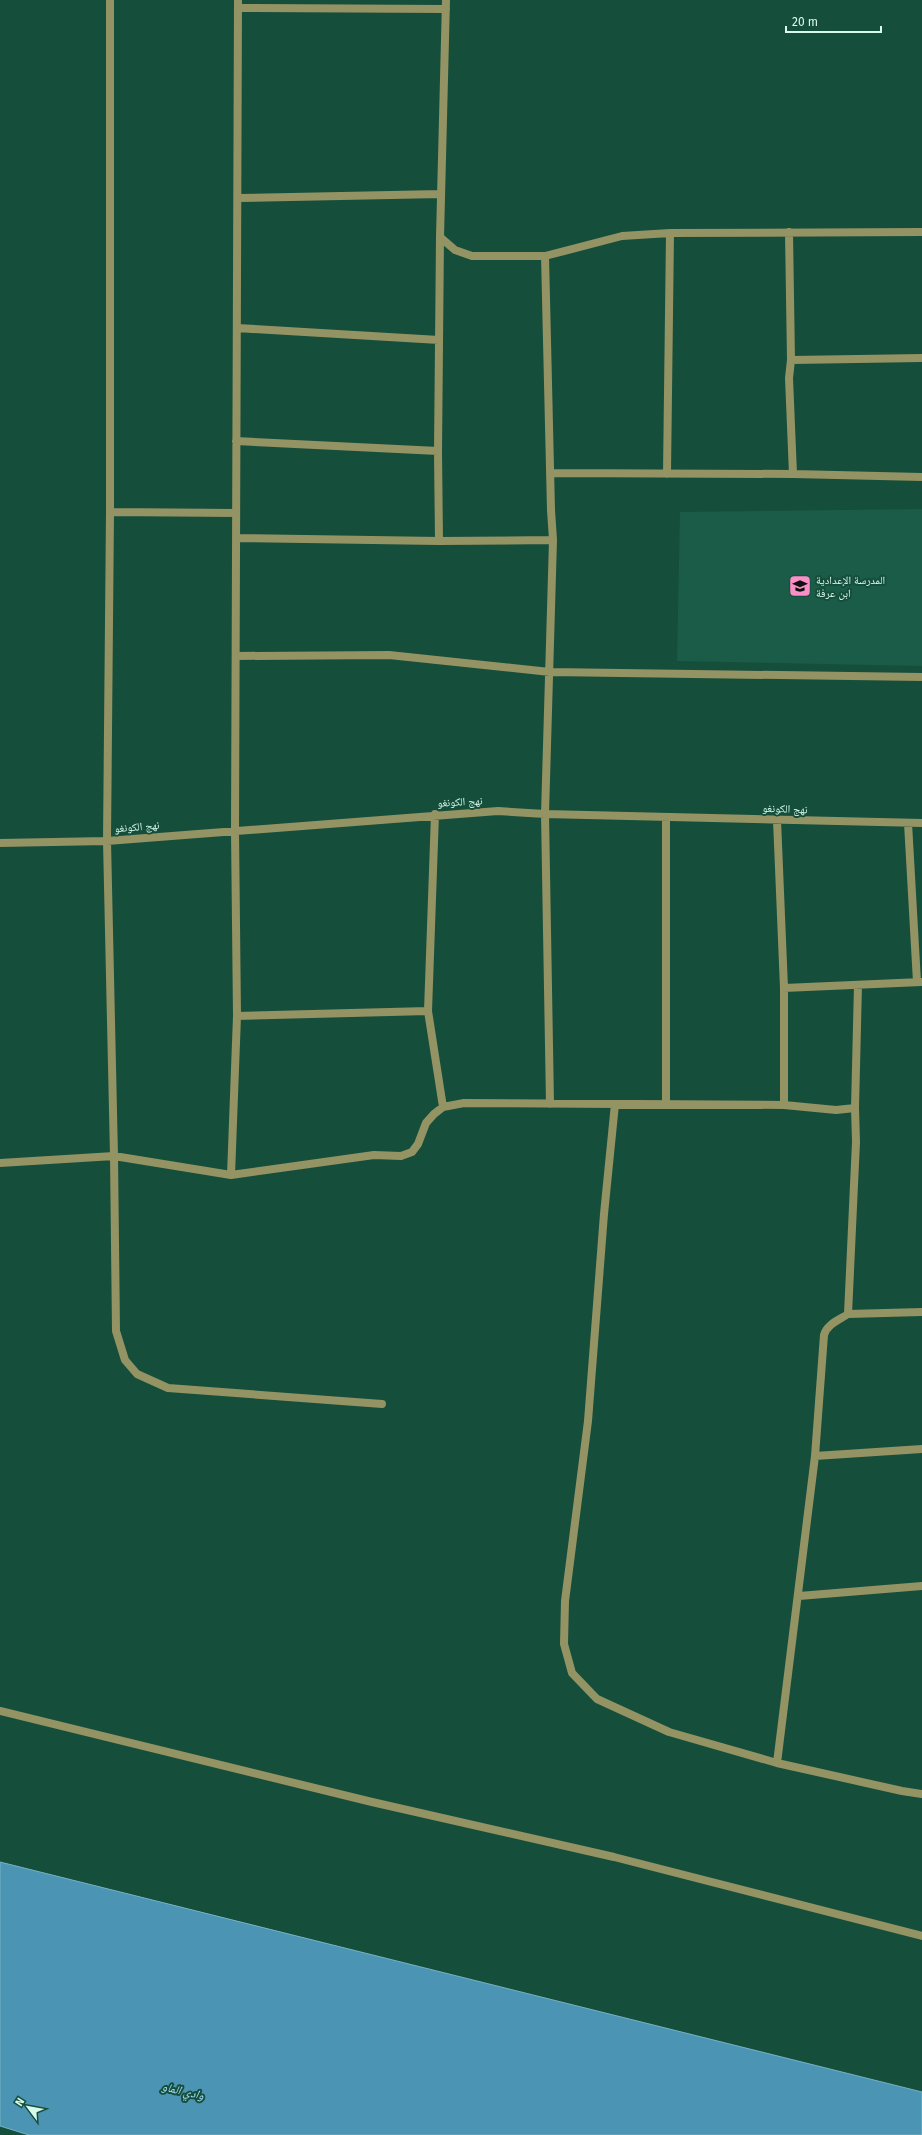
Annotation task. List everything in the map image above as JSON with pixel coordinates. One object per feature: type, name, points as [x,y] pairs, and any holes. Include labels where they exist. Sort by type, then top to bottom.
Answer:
[{"type":"street","points":[[110,0],[110,512],[106,841],[114,1156],[116,1331],[125,1360],[137,1374],[168,1388],[382,1404]]},
{"type":"street","points":[[439,541],[438,451],[440,237],[446,0]]},
{"type":"street","points":[[231,1175],[237,1016],[235,830],[238,4],[446,9]]},
{"type":"street","points":[[238,198],[441,194]]},
{"type":"street","points":[[789,232],[791,360],[789,378],[793,474]]},
{"type":"street","points":[[440,237],[455,250],[472,256],[545,256],[622,236],[670,233],[922,232]]},
{"type":"street","points":[[666,474],[670,233]]},
{"type":"street","points":[[545,256],[550,473],[554,540],[545,814],[550,1104]]},
{"type":"street","points":[[237,328],[439,340]]},
{"type":"street","points":[[791,360],[922,358]]},
{"type":"street","points":[[236,441],[438,451]]},
{"type":"street","points":[[550,473],[793,474],[922,477]]},
{"type":"street","points":[[110,512],[236,513]]},
{"type":"street","points":[[236,538],[439,541],[554,540]]},
{"type":"street","points":[[236,656],[390,655],[550,672],[922,677]]},
{"type":"street","name":"نهج الكونغو","points":[[0,843],[106,841],[435,814],[498,811],[545,814],[908,824],[922,823]]},
{"type":"street","points":[[435,814],[428,1012],[443,1107]]},
{"type":"street","points":[[666,817],[666,1104]]},
{"type":"street","points":[[777,820],[784,988],[784,1105]]},
{"type":"street","points":[[784,988],[920,982],[908,824]]},
{"type":"street","points":[[848,1314],[856,1142],[855,1108],[858,985]]},
{"type":"street","points":[[237,1016],[428,1012]]},
{"type":"street","points":[[0,1163],[114,1156],[231,1175],[374,1155],[401,1156],[412,1152],[418,1144],[426,1123],[434,1114],[443,1107],[464,1103],[784,1105],[812,1109],[855,1108]]},
{"type":"street","points":[[615,1104],[604,1214],[588,1421],[566,1601],[564,1644],[572,1673],[597,1699],[669,1732],[777,1763],[902,1791],[922,1794]]},
{"type":"street","points":[[777,1763],[799,1596],[815,1456],[824,1335],[830,1326],[848,1314],[922,1312]]},
{"type":"street","points":[[815,1456],[922,1449]]},
{"type":"street","points":[[799,1596],[922,1586]]},
{"type":"street","points":[[0,1711],[372,1802],[614,1857],[922,1936]]},
{"type":"shaded area","name":"المدرسة الإعدادية ابن عرفة","points":[[922,509],[922,666],[677,661],[680,512]]},
{"type":"water","name":"وادي الماو","points":[[0,1862],[922,2092],[922,2135],[29,2135],[0,2126]]},
{"type":"place","name":"المدرسة الإعدادية ابن عرفة","points":[[800,586]]}]
